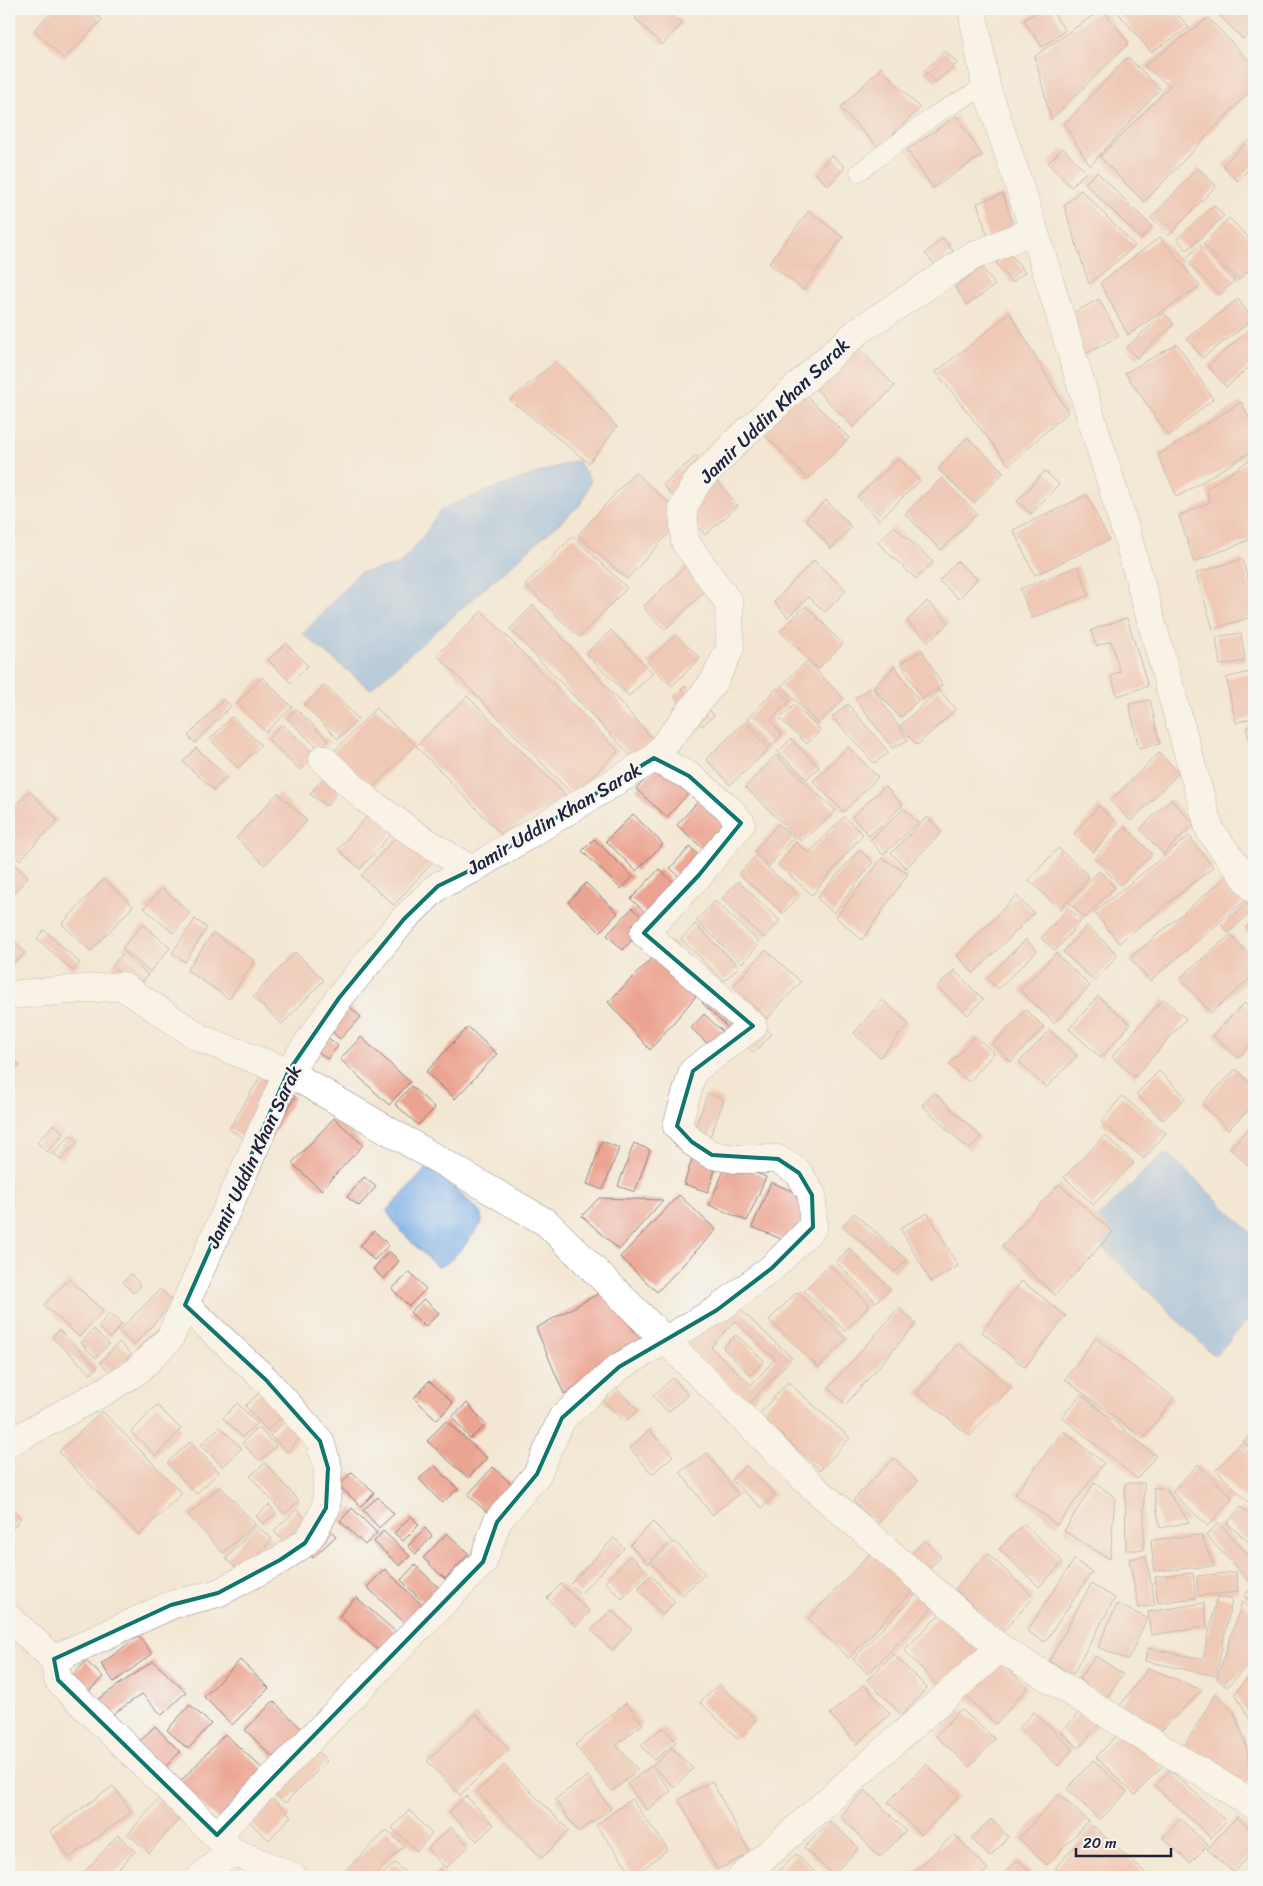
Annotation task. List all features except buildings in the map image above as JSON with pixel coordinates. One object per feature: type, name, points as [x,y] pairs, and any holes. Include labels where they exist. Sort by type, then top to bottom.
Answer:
[{"type":"street","points":[[972,9],[986,86],[1034,230],[1129,542],[1210,831],[1254,889]]},
{"type":"street","name":"Jamir Uddin Khan Sarak","points":[[9,1443],[105,1391],[137,1371],[170,1338],[288,1072],[339,998],[404,919],[438,886],[471,870],[654,758],[714,681],[730,649],[729,602],[685,542],[683,508],[697,482],[738,440],[857,332],[971,257],[1034,230]]},
{"type":"street","points":[[201,1877],[224,1843],[483,1562],[497,1522],[537,1474],[562,1418],[619,1367],[717,1310],[772,1268],[814,1227],[812,1194],[799,1173],[778,1159],[735,1159],[712,1155],[692,1142],[677,1126],[693,1071],[752,1026],[644,933],[699,875],[741,822],[727,807],[689,776],[654,758]]},
{"type":"street","points":[[323,759],[366,799],[414,834],[471,870]]},
{"type":"street","points":[[9,995],[122,986],[200,1038],[288,1072],[547,1223],[813,1487],[1000,1648],[1254,1805]]},
{"type":"street","points":[[54,1659],[171,1605],[218,1593],[272,1564],[306,1543],[314,1533],[326,1508],[328,1468],[320,1441],[266,1380],[185,1305]]},
{"type":"street","points":[[9,1618],[54,1659],[58,1680],[224,1843],[293,1877]]},
{"type":"street","points":[[742,1877],[1000,1648]]},
{"type":"lane","points":[[859,172],[936,114],[986,86]]},
{"type":"highlighted area","points":[[654,758],[689,776],[741,823],[699,875],[644,933],[753,1026],[693,1071],[677,1126],[692,1142],[712,1155],[778,1159],[799,1173],[812,1195],[813,1227],[772,1268],[717,1310],[619,1367],[562,1418],[537,1474],[497,1522],[483,1562],[217,1835],[58,1680],[54,1659],[171,1605],[218,1593],[280,1560],[305,1543],[326,1508],[328,1468],[320,1441],[266,1380],[185,1305],[288,1072],[339,998],[404,919],[438,886],[471,870]]},
{"type":"water","points":[[577,460],[591,480],[581,504],[370,689],[303,634],[359,573],[398,565],[421,540],[441,509],[511,482]]},
{"type":"water","points":[[1169,1154],[1254,1236],[1254,1313],[1215,1356],[1093,1237],[1093,1226],[1101,1214],[1162,1155]]},
{"type":"water","points":[[426,1169],[438,1174],[481,1212],[482,1223],[467,1242],[448,1262],[437,1267],[404,1233],[387,1211]]}]
